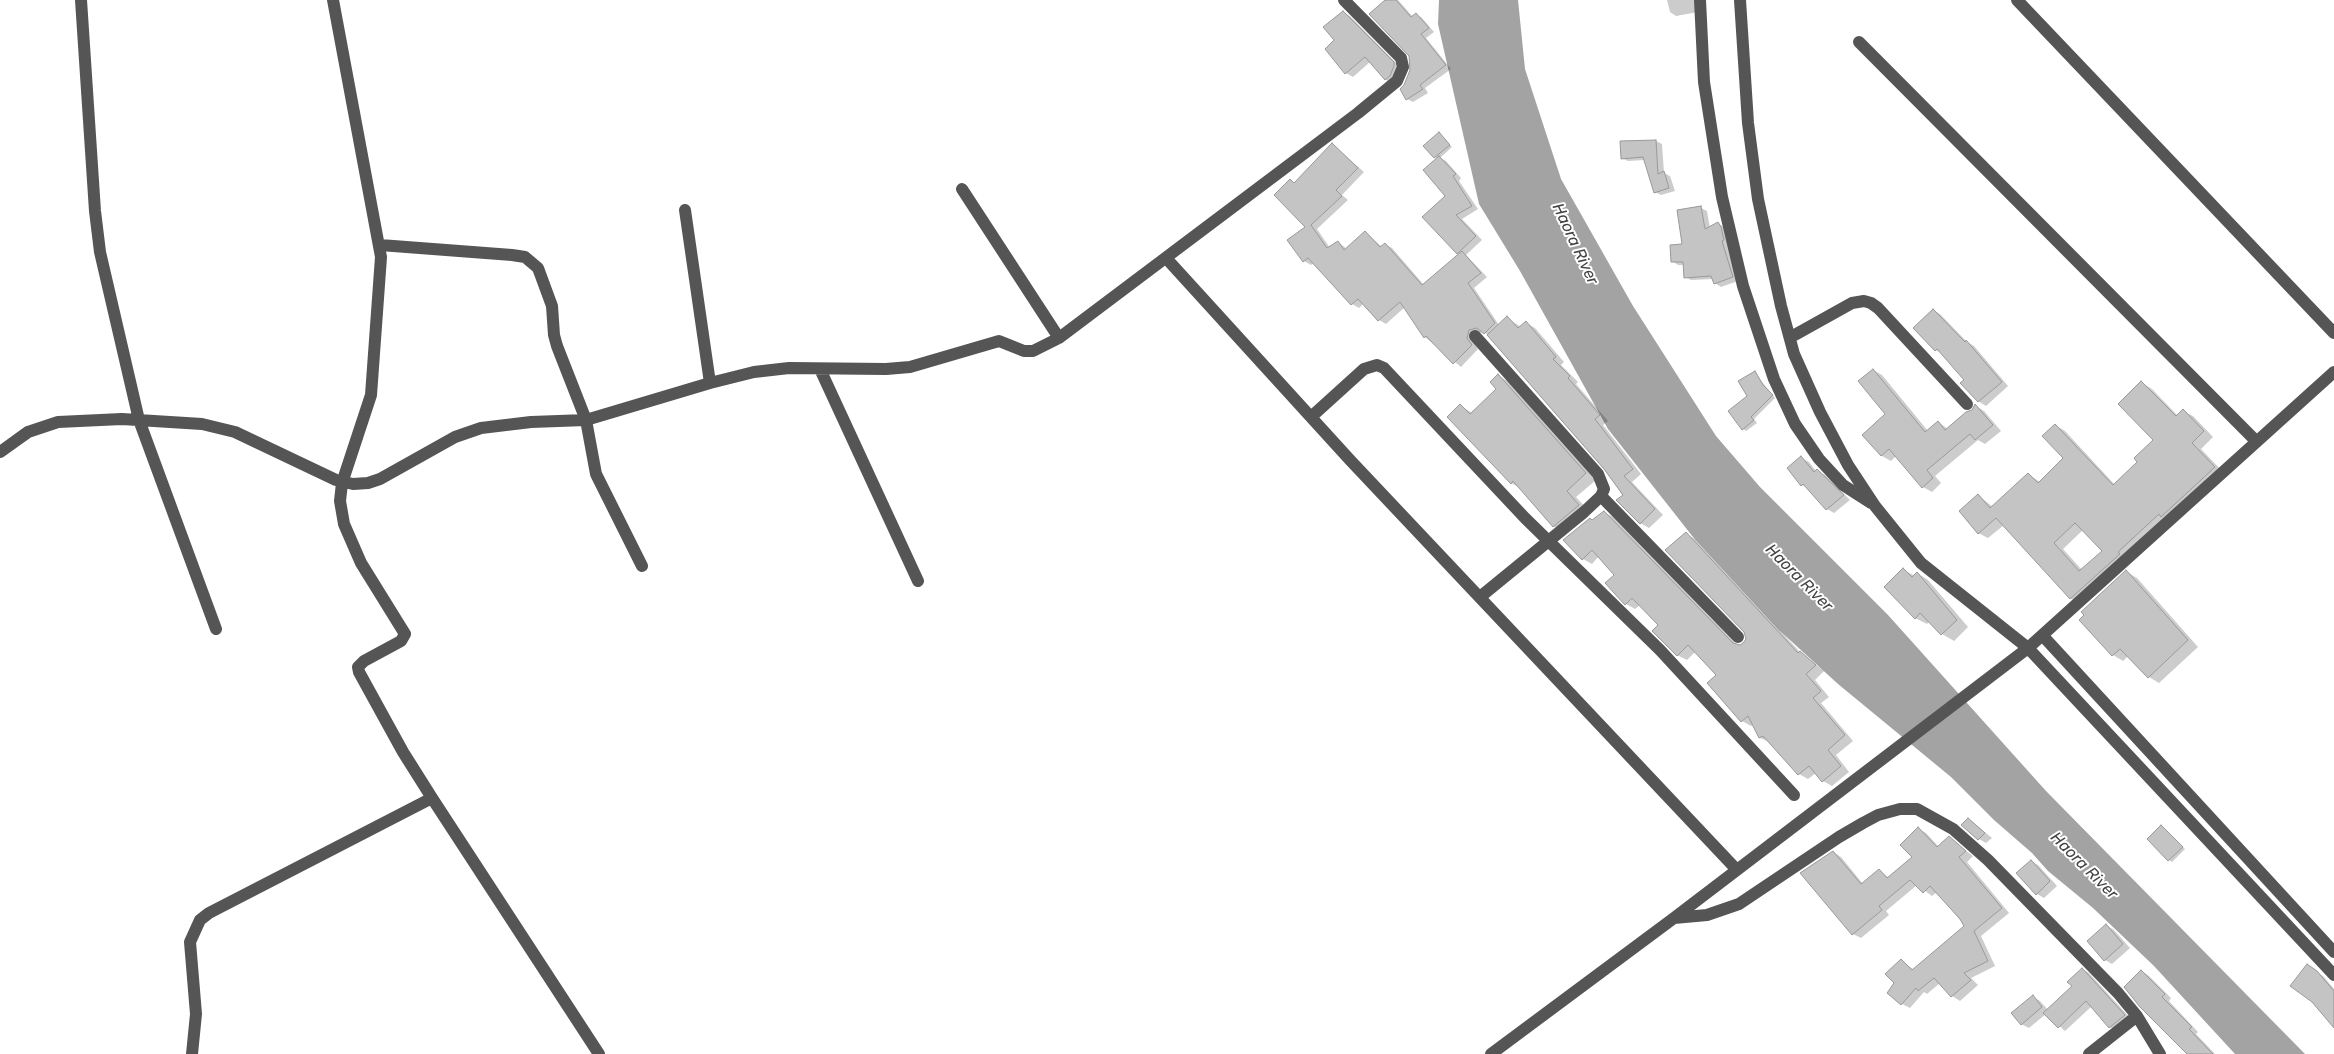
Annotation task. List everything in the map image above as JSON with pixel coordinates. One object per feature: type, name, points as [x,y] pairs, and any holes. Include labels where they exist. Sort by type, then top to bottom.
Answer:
[{"type":"street","points":[[81,0],[98,238],[139,420],[216,629]]},
{"type":"street","points":[[333,0],[380,245],[378,314],[371,395],[342,482],[340,501],[344,524],[361,563],[404,634],[401,641],[364,661],[358,668],[359,672],[403,752],[432,798],[600,1054]]},
{"type":"street","points":[[0,452],[28,432],[58,422],[97,419],[202,424],[235,432],[342,482],[368,483],[380,479],[430,450],[481,428],[531,422],[586,420],[710,383],[769,370],[910,367],[925,364],[987,343],[1003,342],[1024,351],[1033,351],[1059,338],[1358,113],[1397,81],[1403,67],[1401,58],[1344,0]]},
{"type":"street","points":[[1700,0],[1704,82],[1722,197],[1743,286],[1774,379],[1795,424],[1819,459],[1843,485],[1875,506]]},
{"type":"street","points":[[2017,0],[2334,333]]},
{"type":"street","points":[[1741,1],[1748,123],[1758,199],[1781,306],[1791,337],[1794,354],[1820,412],[1848,465],[1875,506],[1921,562],[2028,648],[2334,975]]},
{"type":"street","points":[[1860,42],[2256,441]]},
{"type":"street","points":[[962,189],[1059,338]]},
{"type":"street","points":[[685,210],[710,383]]},
{"type":"street","points":[[380,245],[512,255],[531,260],[538,268],[552,306],[556,346],[586,420],[596,474],[642,566]]},
{"type":"street","points":[[1166,258],[1310,416],[1736,870]]},
{"type":"street","points":[[1791,337],[1852,303],[1864,301],[1878,308],[1967,404]]},
{"type":"street","points":[[1475,336],[1598,474],[1604,489],[1601,496],[1480,597]]},
{"type":"street","points":[[1310,416],[1364,368],[1377,365],[1384,368],[1549,541],[1660,650],[1794,794]]},
{"type":"street","points":[[820,369],[918,581]]},
{"type":"street","points":[[1491,1054],[1674,918],[2043,636],[2334,372]]},
{"type":"street","points":[[1601,496],[1738,637]]},
{"type":"street","points":[[2043,636],[2334,952]]},
{"type":"street","points":[[192,1054],[196,1014],[190,942],[200,920],[209,913],[432,798]]},
{"type":"street","points":[[1674,918],[1708,915],[1731,908],[1863,823],[1878,815],[1900,809],[1916,809],[1954,829],[1988,860],[2118,992],[2137,1016],[2160,1054]]},
{"type":"street","points":[[2089,1054],[2137,1016]]},
{"type":"water","name":"Haora River","points":[[1439,0],[1518,0],[1525,69],[1561,179],[1633,306],[1716,436],[1760,487],[1888,615],[2046,791],[2305,1054],[2235,1054],[2154,966],[2093,908],[2048,871],[2032,853],[1994,820],[1951,777],[1838,684],[1779,630],[1693,537],[1608,429],[1520,271],[1479,204],[1438,24]]},
{"type":"building","points":[[1385,0],[1396,0],[1411,17],[1416,13],[1429,28],[1421,34],[1446,65],[1420,85],[1423,89],[1406,100],[1400,89],[1404,85],[1410,70],[1409,56],[1369,14]]},
{"type":"building","points":[[1343,11],[1394,62],[1390,76],[1385,80],[1365,57],[1345,74],[1325,49],[1334,40],[1323,27]]},
{"type":"building","points":[[1439,132],[1450,145],[1434,158],[1423,146]]},
{"type":"building","points":[[1656,140],[1658,174],[1664,171],[1669,188],[1654,193],[1643,157],[1621,159],[1620,141]]},
{"type":"building","points":[[1332,143],[1358,168],[1336,190],[1342,196],[1311,225],[1327,248],[1338,241],[1344,250],[1365,231],[1380,247],[1385,243],[1422,285],[1462,251],[1481,273],[1468,283],[1495,323],[1484,334],[1477,328],[1469,330],[1467,338],[1472,345],[1453,364],[1426,336],[1424,338],[1400,302],[1378,321],[1358,299],[1351,305],[1308,258],[1303,262],[1287,240],[1305,227],[1274,195],[1290,179],[1294,183]]},
{"type":"building","points":[[1439,156],[1456,174],[1453,176],[1472,206],[1456,215],[1476,236],[1457,254],[1422,217],[1445,196],[1423,170]]},
{"type":"building","points":[[1701,206],[1705,229],[1718,222],[1721,227],[1724,240],[1722,241],[1733,277],[1714,284],[1711,276],[1684,278],[1683,262],[1671,262],[1670,245],[1682,244],[1677,210]]},
{"type":"building","points":[[1933,309],[1965,342],[1966,340],[2002,382],[1978,402],[1960,383],[1964,380],[1937,349],[1935,351],[1913,328]]},
{"type":"building","points":[[1507,316],[1518,328],[1526,321],[1556,357],[1553,359],[1570,376],[1568,378],[1600,415],[1595,419],[1633,469],[1624,476],[1655,509],[1640,524],[1616,500],[1623,495],[1604,469],[1487,335]]},
{"type":"building","points":[[1873,369],[1925,432],[1938,421],[1945,430],[1966,412],[1972,410],[1975,404],[1993,425],[1975,440],[1970,434],[1927,470],[1933,478],[1922,488],[1889,449],[1881,456],[1862,435],[1885,414],[1858,381]]},
{"type":"building","points":[[1755,371],[1763,385],[1773,395],[1751,417],[1754,420],[1742,430],[1728,411],[1747,396],[1738,381]]},
{"type":"building","points":[[1498,374],[1586,473],[1567,491],[1579,505],[1553,527],[1513,481],[1511,484],[1447,417],[1460,404],[1470,414],[1496,389],[1490,382]]},
{"type":"building","points":[[2141,381],[2176,416],[2183,409],[2204,431],[2192,443],[2215,467],[2161,517],[2159,514],[2118,552],[2120,554],[2070,599],[1996,518],[1978,534],[1959,511],[1978,494],[1990,508],[2028,473],[2038,483],[2063,458],[2042,436],[2055,424],[2113,485],[2137,462],[2134,458],[2153,440],[2118,404]],"holes":[[[2075,523],[2102,551],[2079,571],[2054,543]]]},
{"type":"building","points":[[1801,456],[1814,472],[1817,469],[1844,495],[1826,510],[1803,484],[1801,486],[1787,468]]},
{"type":"building","points":[[1604,511],[1733,643],[1740,645],[1746,639],[1744,632],[1665,550],[1686,532],[1798,653],[1800,651],[1816,665],[1806,674],[1821,691],[1813,698],[1845,735],[1828,750],[1841,766],[1822,782],[1809,766],[1798,775],[1763,736],[1759,738],[1748,716],[1741,722],[1707,683],[1716,675],[1688,645],[1677,656],[1652,631],[1658,625],[1632,598],[1625,605],[1605,583],[1614,575],[1592,550],[1582,560],[1563,540],[1590,518],[1592,520]]},
{"type":"building","points":[[1903,568],[1912,577],[1917,572],[1957,620],[1941,635],[1920,613],[1915,619],[1884,587]]},
{"type":"building","points":[[2126,570],[2188,640],[2148,678],[2120,649],[2112,656],[2079,620],[2084,615],[2081,612]]},
{"type":"building","points":[[1968,818],[1985,833],[1978,840],[1961,825]]},
{"type":"building","points":[[2161,825],[2183,847],[2168,861],[2147,839]]},
{"type":"building","points":[[1918,827],[1937,847],[1949,836],[1966,851],[1959,857],[2002,908],[1974,931],[1988,961],[1964,973],[1971,980],[1951,997],[1934,978],[1918,991],[1916,988],[1901,1005],[1887,993],[1894,983],[1885,974],[1901,959],[1912,970],[1964,926],[1960,919],[1930,886],[1923,893],[1910,880],[1879,906],[1882,910],[1852,935],[1800,873],[1833,851],[1861,884],[1879,869],[1887,878],[1912,857],[1900,845]]},
{"type":"building","points":[[2031,860],[2050,881],[2036,895],[2016,873]]},
{"type":"building","points":[[2106,924],[2123,944],[2104,961],[2087,941]]},
{"type":"building","points":[[2307,964],[2317,971],[2334,991],[2334,1028],[2312,1002],[2290,986]]},
{"type":"building","points":[[2082,968],[2125,1015],[2109,1028],[2086,1001],[2058,1028],[2043,1013],[2072,986],[2067,982]]},
{"type":"building","points":[[2141,970],[2165,994],[2162,997],[2192,1027],[2189,1029],[2213,1054],[2187,1054],[2140,1007],[2124,987]]},
{"type":"building","points":[[2033,995],[2042,1007],[2021,1025],[2011,1013]]}]
